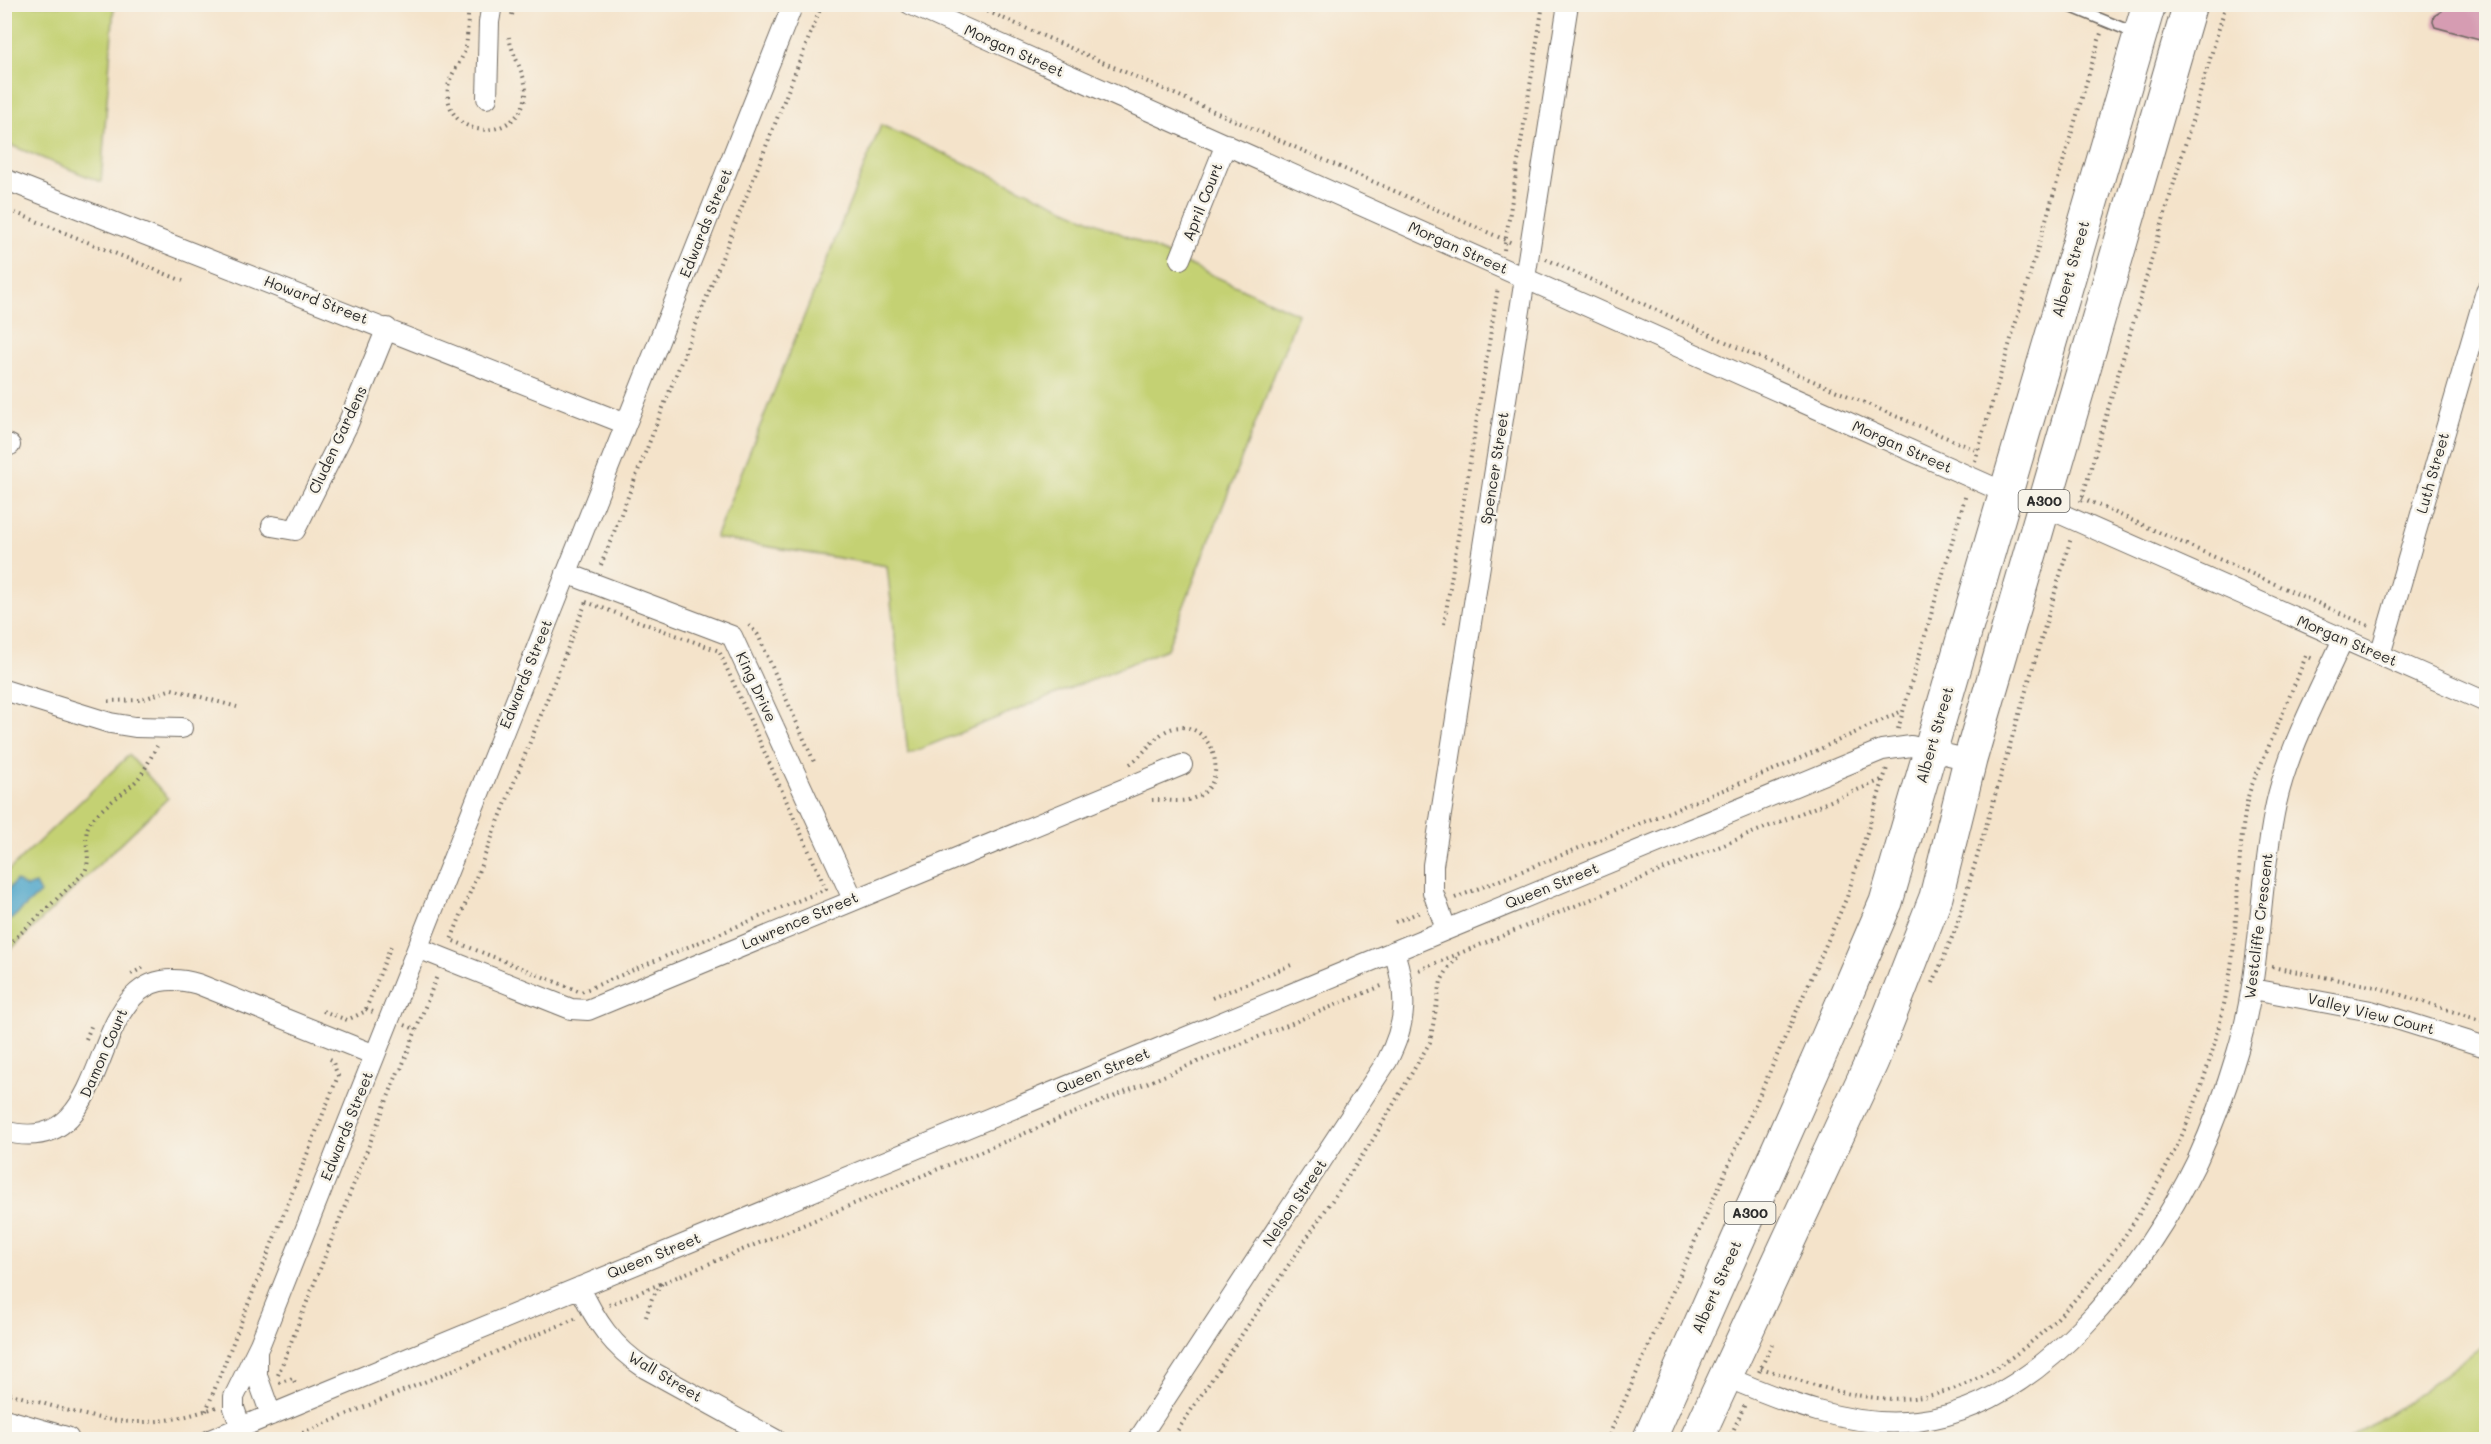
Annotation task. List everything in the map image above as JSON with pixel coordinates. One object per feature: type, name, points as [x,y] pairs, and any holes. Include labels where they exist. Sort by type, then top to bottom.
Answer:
[{"type":"highway","name":"A300","points":[[1696,1440],[1872,1061],[1936,897],[1970,760],[2190,4]]},
{"type":"highway","name":"Albert Street","points":[[1649,1440],[1886,902],[2144,20]]},
{"type":"street","points":[[487,98],[489,22],[492,4]]},
{"type":"street","name":"Edwards Street","points":[[234,1401],[260,1344],[793,4]]},
{"type":"street","name":"Morgan Street","points":[[910,4],[2006,493]]},
{"type":"street","name":"Spencer Street","points":[[1446,929],[1432,886],[1434,858],[1568,4]]},
{"type":"street","name":"April Court","points":[[1180,259],[1226,144]]},
{"type":"street","name":"Howard Street","points":[[4,178],[626,424]]},
{"type":"street","name":"Luth Street","points":[[2380,655],[2487,291]]},
{"type":"street","name":"Cluden Gardens","points":[[272,526],[295,530],[347,426],[387,328]]},
{"type":"street","name":"Morgan Street","points":[[2043,506],[2487,702]]},
{"type":"street","name":"King Drive","points":[[567,573],[732,636],[853,899]]},
{"type":"street","name":"Westcliffe Crescent","points":[[1724,1376],[1832,1416],[1902,1422],[1934,1419],[2001,1392],[2035,1371],[2087,1322],[2129,1270],[2170,1211],[2197,1161],[2216,1114],[2238,1051],[2253,989],[2269,846],[2278,797],[2296,743],[2343,639]]},
{"type":"street","points":[[4,690],[110,723],[174,728]]},
{"type":"street","name":"Queen Street","points":[[210,1440],[1864,757],[1893,747],[1911,746],[1970,760]]},
{"type":"street","name":"Lawrence Street","points":[[418,948],[571,1009],[584,1011],[1182,765]]},
{"type":"street","name":"Nelson Street","points":[[1138,1440],[1387,1061],[1397,1038],[1404,1009],[1401,978],[1394,951]]},
{"type":"street","name":"Damon Court","points":[[4,1131],[27,1135],[37,1134],[68,1120],[84,1098],[120,1012],[137,994],[161,982],[181,980],[198,984],[375,1055]]},
{"type":"street","name":"Valley View Court","points":[[2253,989],[2371,1011],[2487,1047]]},
{"type":"street","name":"Wall Street","points":[[580,1287],[592,1312],[612,1341],[634,1361],[776,1440]]},
{"type":"street","name":"Edwards Street","points":[[260,1344],[255,1371],[271,1415]]},
{"type":"street","points":[[234,1401],[241,1428]]},
{"type":"street","points":[[4,1422],[66,1440]]},
{"type":"lane","points":[[2064,4],[2104,21],[2144,20]]},
{"type":"path","points":[[470,4],[465,50],[450,78],[447,94],[454,113],[464,124],[474,129],[490,131],[503,127],[518,115],[522,108],[525,87],[513,55],[509,28]]},
{"type":"path","points":[[511,19],[515,4]]},
{"type":"path","points":[[600,565],[823,6],[816,4]]},
{"type":"path","points":[[971,4],[1530,251],[1778,366],[1978,451]]},
{"type":"path","points":[[1444,624],[1543,4]]},
{"type":"path","points":[[2076,520],[2226,4]]},
{"type":"path","points":[[1607,1440],[1847,897],[1884,779],[2104,21]]},
{"type":"path","points":[[4,208],[183,281]]},
{"type":"path","points":[[2082,498],[2386,633]]},
{"type":"path","points":[[586,602],[719,651],[826,889],[581,992],[452,940],[586,602]]},
{"type":"path","points":[[100,699],[134,701],[172,689],[237,707]]},
{"type":"path","points":[[1395,922],[1783,766],[1903,711]]},
{"type":"path","points":[[4,949],[84,873],[89,858],[86,837],[88,827],[97,815],[140,777],[174,728]]},
{"type":"path","points":[[286,1440],[1884,779]]},
{"type":"path","points":[[317,1009],[347,1020],[364,1012],[392,943]]},
{"type":"path","points":[[1171,1440],[1372,1141],[1430,1042],[1441,981],[1461,953]]},
{"type":"path","points":[[123,980],[139,968],[156,963]]},
{"type":"path","points":[[2257,964],[2376,987],[2487,1022]]},
{"type":"path","points":[[1212,998],[1291,965]]},
{"type":"path","points":[[303,1400],[293,1378],[276,1385],[277,1376],[437,976]]},
{"type":"path","points":[[1761,1368],[1850,1395],[1915,1398],[1950,1389],[1972,1380],[1999,1367],[2027,1346],[2062,1314],[2087,1284],[2135,1220],[2174,1153],[2208,1064],[2228,986]]},
{"type":"path","points":[[366,1009],[415,1029]]},
{"type":"path","points":[[207,1410],[338,1076],[332,1060],[322,1056],[338,1017]]},
{"type":"path","points":[[82,1048],[93,1022]]},
{"type":"path","points":[[645,1317],[652,1298],[663,1283]]},
{"type":"path","points":[[4,1392],[98,1418],[122,1422],[171,1421],[234,1401]]},
{"type":"green space","points":[[4,5],[114,5],[101,182],[5,143]]},
{"type":"green space","points":[[881,125],[1298,314],[1167,649],[908,754],[887,566],[715,538]]},
{"type":"green space","points":[[129,755],[168,798],[5,955],[5,874]]},
{"type":"green space","points":[[2486,1344],[2486,1439],[2349,1439],[2404,1404]]},
{"type":"water","points":[[16,881],[27,887],[35,884],[40,893],[5,925],[5,892]]},
{"type":"building","points":[[2444,4],[2476,4],[2487,8],[2487,41],[2435,27],[2434,16],[2442,11]]}]
